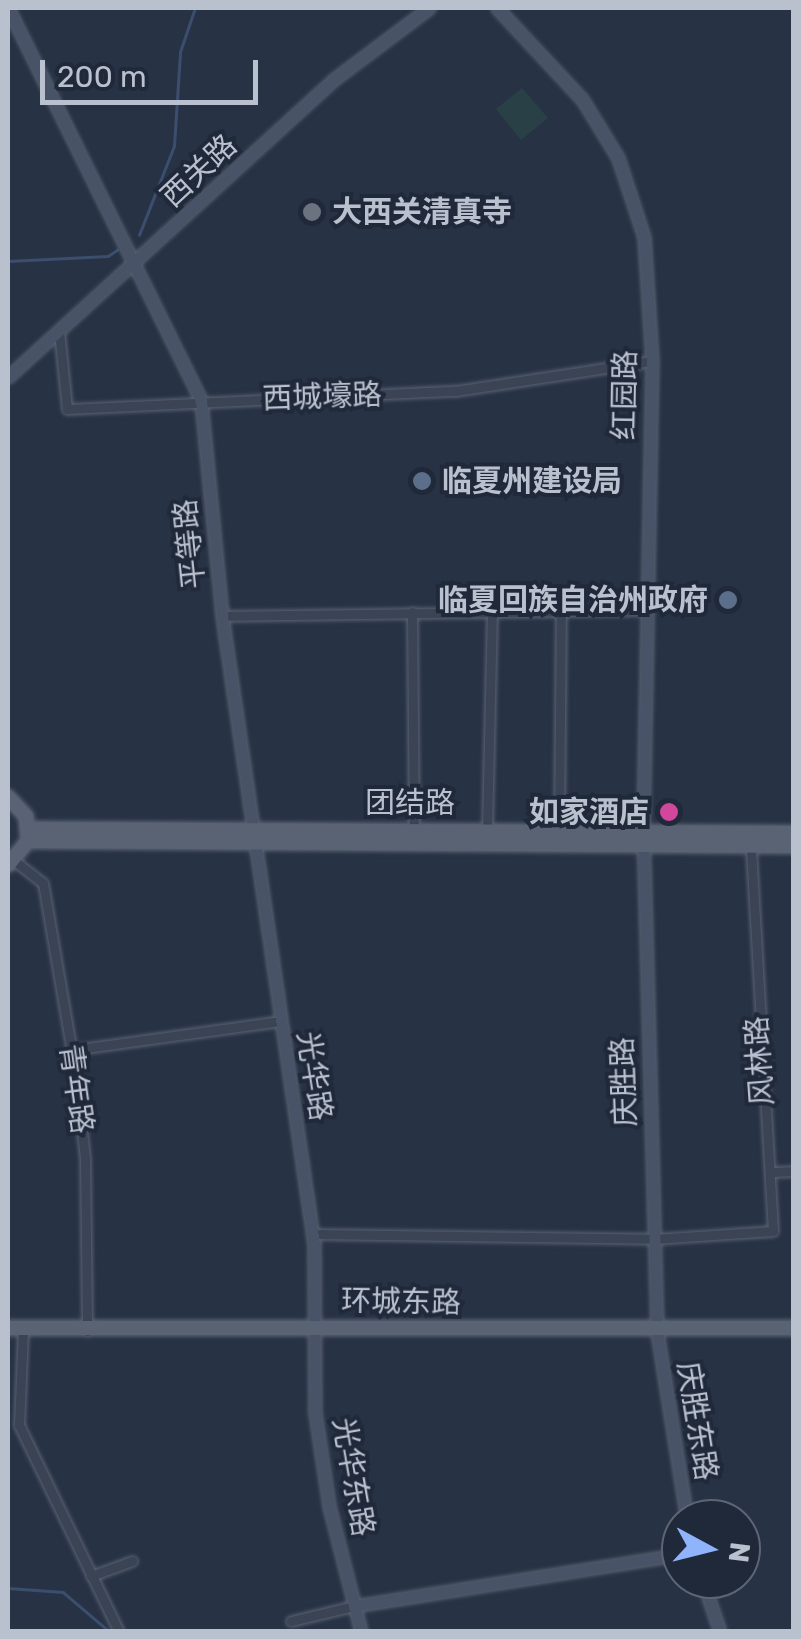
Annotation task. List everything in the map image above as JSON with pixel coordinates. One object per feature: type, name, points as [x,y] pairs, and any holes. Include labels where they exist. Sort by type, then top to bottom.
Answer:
[{"type":"main road","name":"平等路","points":[[8,8],[201,401],[222,616],[252,836]]},
{"type":"main road","name":"西关路","points":[[8,378],[333,80],[429,8]]},
{"type":"main road","name":"红园路","points":[[497,8],[582,98],[618,158],[644,236],[652,361],[644,836]]},
{"type":"main road","points":[[8,797],[19,802],[27,835],[12,864]]},
{"type":"main road","name":"团结路","points":[[252,836],[559,830],[644,836]]},
{"type":"main road","name":"团结路","points":[[27,835],[751,838],[794,832]]},
{"type":"main road","name":"光华路","points":[[252,836],[313,1234],[315,1328]]},
{"type":"main road","name":"庆胜路","points":[[644,836],[657,1332]]},
{"type":"main road","name":"团结路","points":[[751,838],[794,846]]},
{"type":"main road","name":"光华东路","points":[[315,1328],[315,1413],[361,1632]]},
{"type":"main road","name":"环城东路","points":[[15,1329],[657,1332],[794,1328]]},
{"type":"main road","name":"庆胜东路","points":[[657,1332],[684,1499]]},
{"type":"main road","points":[[354,1606],[661,1557]]},
{"type":"main road","points":[[709,1599],[720,1632]]},
{"type":"street","name":"西城壕路","points":[[59,332],[67,408],[455,391],[652,361]]},
{"type":"street","points":[[488,830],[492,610]]},
{"type":"street","points":[[222,616],[646,610]]},
{"type":"street","points":[[412,612],[414,830]]},
{"type":"street","points":[[559,830],[561,612]]},
{"type":"street","name":"风林路","points":[[654,1239],[773,1231],[774,1172],[761,1104],[751,838]]},
{"type":"street","name":"青年路","points":[[12,864],[43,883],[72,1050],[85,1158],[87,1331]]},
{"type":"street","points":[[72,1050],[280,1021]]},
{"type":"street","points":[[774,1172],[794,1171]]},
{"type":"street","points":[[313,1234],[654,1239]]},
{"type":"street","points":[[15,1329],[23,1381],[15,1411],[119,1632]]},
{"type":"street","points":[[92,1576],[132,1561]]},
{"type":"street","points":[[291,1621],[354,1606]]},
{"type":"green space","points":[[522,88],[548,118],[521,140],[496,109]]},
{"type":"waterway","points":[[139,235],[174,146],[180,52],[195,8]]},
{"type":"waterway","points":[[8,261],[108,256],[117,250]]},
{"type":"waterway","points":[[8,1588],[63,1592],[110,1632]]},
{"type":"place","name":"大西关清真寺","points":[[312,212]]},
{"type":"place","name":"临夏州建设局","points":[[422,481]]},
{"type":"place","name":"临夏回族自治州政府","points":[[728,600]]},
{"type":"place","name":"如家酒店","points":[[669,812]]}]
